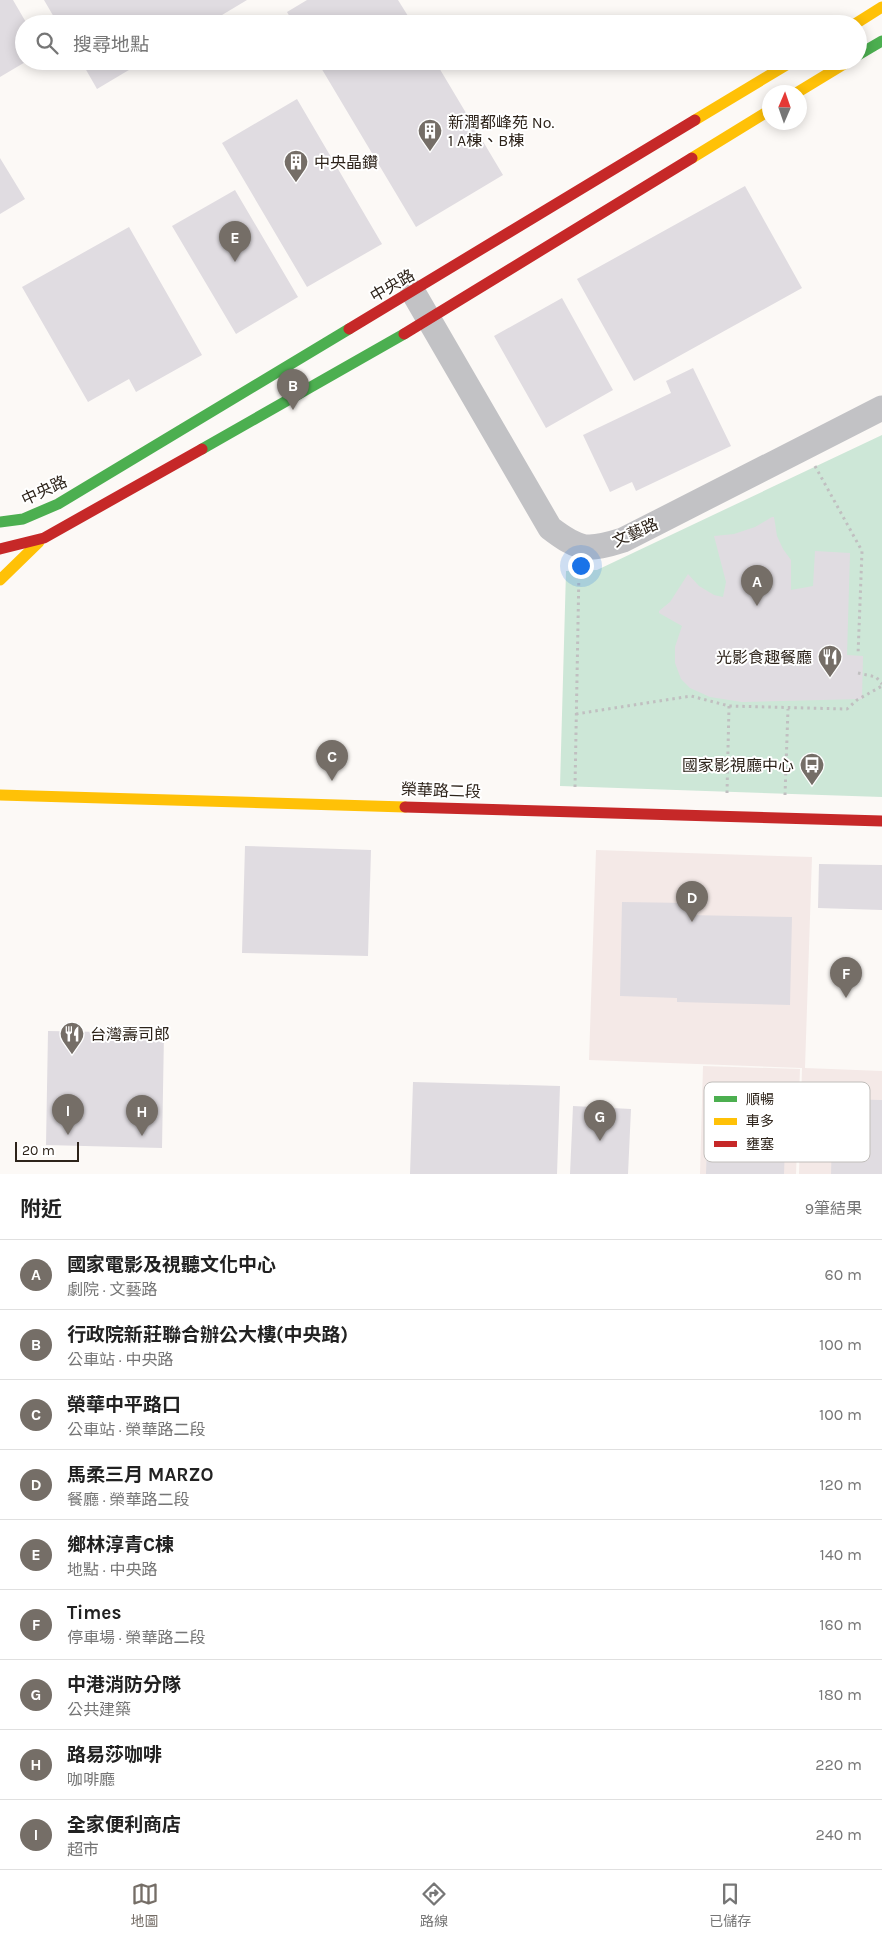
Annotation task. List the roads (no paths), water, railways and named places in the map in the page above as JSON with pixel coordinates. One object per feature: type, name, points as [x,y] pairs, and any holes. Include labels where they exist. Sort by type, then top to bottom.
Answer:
[{"type":"street","points":[[867,16],[882,7]]},
{"type":"street","points":[[867,50],[882,41]]},
{"type":"street","name":"中央路","points":[[0,522],[22,518],[58,504],[413,292],[778,70]]},
{"type":"street","points":[[807,87],[834,70]]},
{"type":"street","points":[[0,580],[14,564],[44,538],[429,320],[762,115]]},
{"type":"street","name":"文藝路","points":[[413,292],[550,528],[569,543],[596,548],[623,540],[882,408]]},
{"type":"street","points":[[0,549],[44,538]]},
{"type":"street","name":"榮華路二段","points":[[0,795],[882,821]]},
{"type":"place","name":"新潤都峰苑 No. 1 A棟、B棟","points":[[430,152]]},
{"type":"place","name":"中央晶鑽","points":[[296,183]]},
{"type":"place","name":"鄉林淳青C棟","points":[[235,262]]},
{"type":"place","name":"行政院新莊聯合辦公大樓(中央路)","points":[[293,410]]},
{"type":"place","name":"國家電影及視聽文化中心","points":[[757,606]]},
{"type":"place","name":"光影食趣餐廳","points":[[830,678]]},
{"type":"place","name":"榮華中平路口","points":[[332,781]]},
{"type":"place","name":"國家影視廳中心","points":[[812,786]]},
{"type":"place","name":"馬柔三月 MARZO","points":[[692,922]]},
{"type":"place","name":"Times","points":[[846,998]]},
{"type":"place","name":"台灣壽司郎","points":[[72,1055]]},
{"type":"place","name":"全家便利商店","points":[[68,1135]]},
{"type":"place","name":"路易莎咖啡","points":[[142,1136]]},
{"type":"place","name":"中港消防分隊","points":[[600,1141]]}]
